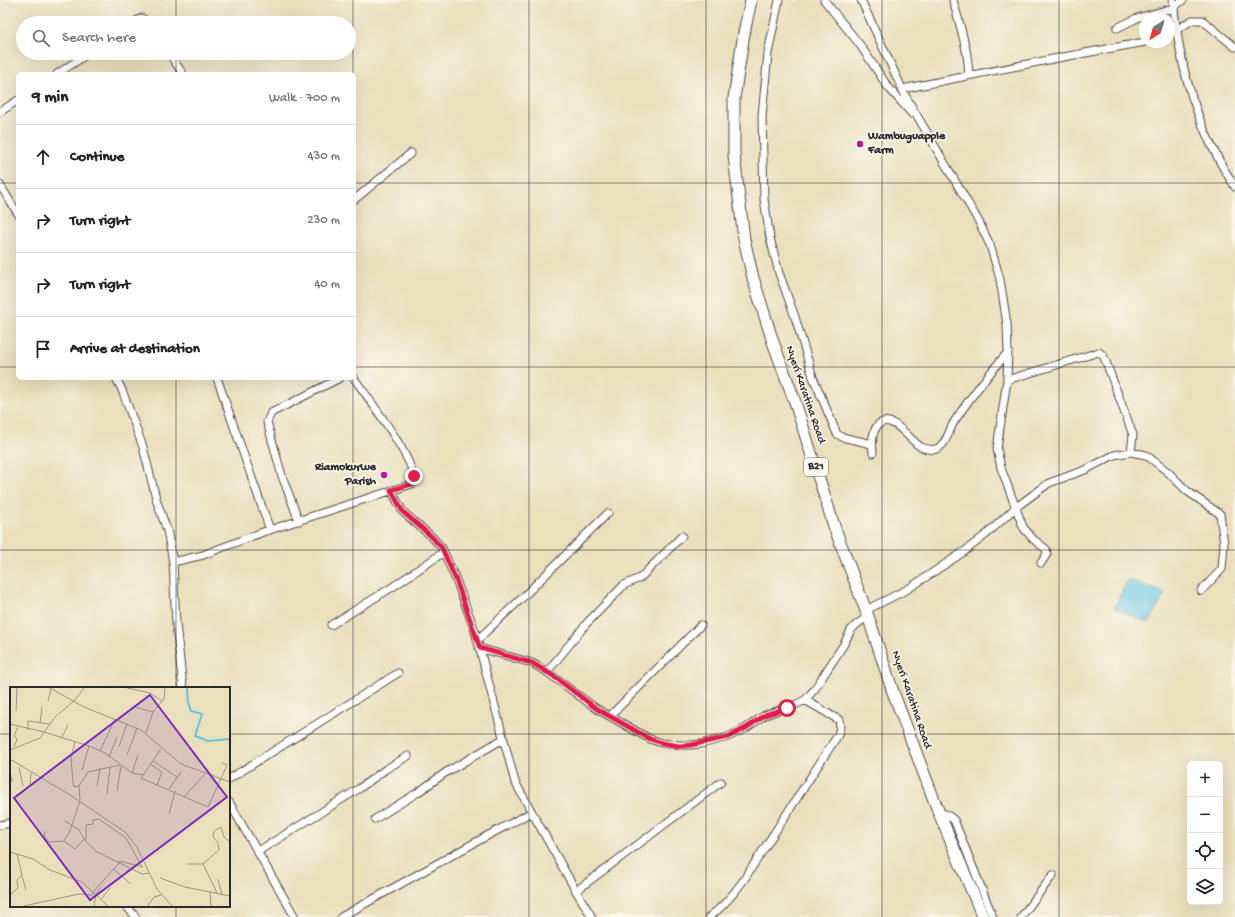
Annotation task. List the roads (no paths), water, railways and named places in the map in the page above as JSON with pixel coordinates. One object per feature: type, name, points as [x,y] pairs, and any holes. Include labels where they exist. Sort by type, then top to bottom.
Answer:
[{"type":"highway","name":"Nyeri Karatina Road","points":[[751,0],[744,33],[734,98],[734,156],[744,239],[753,278],[773,342],[795,402],[834,526],[867,613],[893,692],[939,813],[983,917]]},
{"type":"street","points":[[779,0],[768,53],[762,116],[764,199],[770,238],[779,272],[795,317],[813,377],[837,434],[842,437],[872,444]]},
{"type":"street","points":[[824,0],[860,45],[888,87],[922,125]]},
{"type":"street","points":[[861,0],[902,89],[980,222],[990,245],[1000,279],[1007,324],[1008,352],[1007,380],[997,449],[1001,468],[1023,527],[1033,539],[1046,549],[1047,554],[1041,563]]},
{"type":"street","points":[[953,0],[969,68],[968,76]]},
{"type":"street","points":[[1173,0],[1173,12]]},
{"type":"street","points":[[1117,28],[1137,18],[1173,8],[1183,0]]},
{"type":"street","points":[[1175,34],[1192,20],[1202,20],[1235,47]]},
{"type":"street","points":[[1175,39],[1192,103],[1208,140],[1235,187]]},
{"type":"street","points":[[902,89],[1139,43]]},
{"type":"street","points":[[60,72],[78,60]]},
{"type":"street","points":[[174,60],[182,72]]},
{"type":"street","points":[[0,112],[16,101]]},
{"type":"street","points":[[356,198],[411,154]]},
{"type":"street","points":[[0,184],[16,211]]},
{"type":"street","points":[[873,453],[872,444],[877,425],[881,422],[888,421],[895,423],[921,447],[937,449],[943,443],[954,422],[971,397],[1008,352]]},
{"type":"street","points":[[1007,380],[1099,352],[1103,355],[1106,362],[1133,435],[1131,452]]},
{"type":"street","points":[[117,380],[143,447],[157,502],[167,530],[173,562],[176,624],[183,687]]},
{"type":"street","points":[[218,380],[270,530]]},
{"type":"street","points":[[299,521],[282,476],[267,422],[272,413],[336,380]]},
{"type":"street","points":[[173,562],[202,555],[270,530],[412,484],[415,481],[411,466],[400,445],[355,380]]},
{"type":"street","points":[[480,648],[532,663],[547,672],[582,698],[650,739],[679,746],[728,737],[746,728],[765,715],[797,704],[804,700],[814,690],[844,644],[851,630],[867,613],[908,589],[947,563],[988,533],[1015,508],[1050,483],[1085,470],[1114,455],[1131,452],[1146,455],[1168,472],[1188,491],[1220,514],[1224,544],[1222,569],[1201,591]]},
{"type":"street","points":[[391,490],[403,512],[438,542],[444,552],[456,580],[480,648],[515,782],[576,892],[592,917]]},
{"type":"street","points":[[477,640],[608,513]]},
{"type":"street","points":[[547,672],[587,623],[624,585],[640,578],[682,536]]},
{"type":"street","points":[[331,625],[391,588],[444,552]]},
{"type":"street","points":[[610,716],[701,625]]},
{"type":"street","points":[[230,778],[398,674]]},
{"type":"street","points":[[709,917],[717,912],[743,882],[838,735],[840,727],[839,720],[804,700]]},
{"type":"street","points":[[375,819],[417,793],[445,773],[504,739]]},
{"type":"street","points":[[257,852],[360,788],[386,769],[408,756]]},
{"type":"street","points":[[576,892],[721,782]]},
{"type":"street","points":[[230,804],[295,917]]},
{"type":"street","points":[[341,917],[532,812]]},
{"type":"street","points":[[939,813],[944,813],[954,820],[993,917]]},
{"type":"street","points":[[0,825],[10,823]]},
{"type":"street","points":[[1021,917],[1053,875]]},
{"type":"street","points":[[127,907],[136,917]]},
{"type":"water","points":[[1128,579],[1165,593],[1149,623],[1114,608]]},
{"type":"place","name":"Wambuguapple Farm","points":[[860,144]]},
{"type":"place","name":"Riamokurwe Parish","points":[[384,475]]}]
